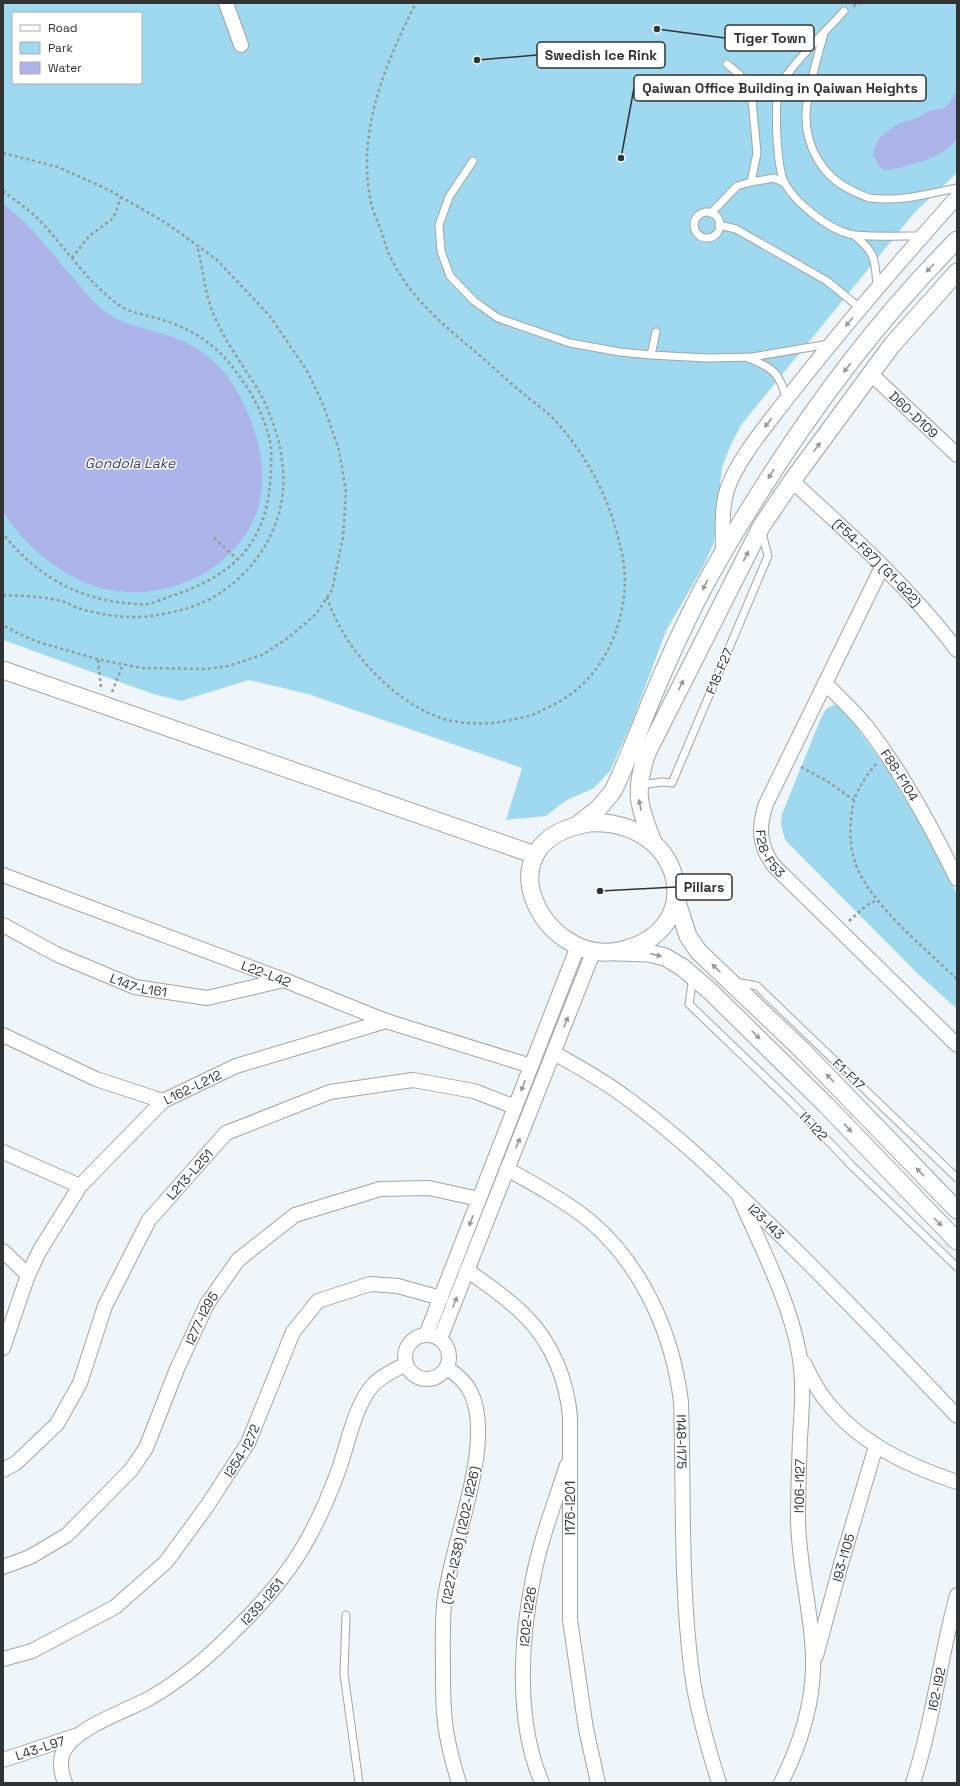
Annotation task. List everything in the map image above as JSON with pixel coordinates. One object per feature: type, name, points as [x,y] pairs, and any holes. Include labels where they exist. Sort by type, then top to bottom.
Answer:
[{"type":"street","points":[[226,3],[241,45]]},
{"type":"street","points":[[723,553],[724,508],[727,490],[762,432],[860,308],[957,197]]},
{"type":"street","points":[[957,240],[924,274],[873,334],[810,417],[772,472],[723,553],[689,615],[666,664],[612,791],[599,808],[576,825],[553,835],[545,842],[535,855],[532,862],[530,878],[533,897],[549,925],[557,933],[578,946],[594,950],[660,955],[673,962],[693,977],[742,1021],[826,1105],[957,1241]]},
{"type":"street","points":[[653,842],[640,806],[638,785],[640,772],[646,753],[761,527],[792,481],[871,374],[921,312],[957,272]]},
{"type":"street","name":"D60-D109","points":[[871,374],[957,455]]},
{"type":"street","name":"(F54-F87) (G1-G22)","points":[[792,481],[866,549],[922,607],[957,650]]},
{"type":"street","name":"F28-F53","points":[[882,567],[766,804],[761,818],[760,836],[767,857],[774,866],[957,1045]]},
{"type":"street","points":[[3,670],[535,855]]},
{"type":"street","name":"F88-F104","points":[[825,683],[858,718],[885,752],[923,814],[957,879]]},
{"type":"street","points":[[576,825],[589,823],[611,823],[637,831],[660,849],[675,877],[676,899],[681,918],[693,944],[804,1052],[957,1210]]},
{"type":"street","name":"L22-L42","points":[[3,875],[284,980],[386,1021],[531,1066]]},
{"type":"street","points":[[617,952],[643,943],[661,930],[668,920],[676,899]]},
{"type":"street","name":"L147-L161","points":[[3,925],[56,954],[135,987],[207,998],[284,980]]},
{"type":"street","points":[[426,1335],[578,946]]},
{"type":"street","points":[[440,1339],[594,950]]},
{"type":"street","name":"L162-L212","points":[[3,1035],[96,1079],[163,1101],[236,1066],[386,1021]]},
{"type":"street","name":"I23-I43","points":[[554,1053],[606,1083],[628,1098],[677,1137],[814,1268],[957,1416]]},
{"type":"street","name":"L213-L251","points":[[3,1470],[16,1463],[57,1424],[80,1383],[105,1306],[149,1220],[226,1133],[330,1092],[413,1080],[474,1091],[515,1106]]},
{"type":"street","points":[[3,1348],[28,1275],[40,1250],[80,1186],[163,1101]]},
{"type":"street","points":[[3,1152],[80,1186]]},
{"type":"street","name":"I148-I175","points":[[507,1170],[565,1203],[590,1221],[609,1240],[630,1266],[649,1296],[656,1309],[672,1354],[678,1377],[681,1402],[684,1570],[692,1676],[701,1719],[719,1783]]},
{"type":"street","name":"I277-I295","points":[[3,1567],[30,1557],[67,1535],[131,1470],[146,1448],[178,1369],[207,1304],[238,1260],[295,1215],[380,1189],[429,1188],[479,1199]]},
{"type":"street","name":"I106-I127","points":[[738,1194],[781,1293],[795,1335],[802,1373],[803,1401],[798,1522],[800,1556],[811,1634],[813,1669],[810,1694],[804,1722],[796,1748],[781,1783]]},
{"type":"street","points":[[3,1251],[28,1275]]},
{"type":"street","name":"I176-I201","points":[[467,1270],[525,1315],[542,1337],[562,1378],[569,1400],[570,1620],[586,1729],[598,1783]]},
{"type":"street","name":"I254-I272","points":[[3,1659],[32,1651],[115,1607],[166,1562],[207,1506],[248,1443],[293,1332],[318,1301],[370,1284],[398,1286],[441,1298]]},
{"type":"street","points":[[426,1335],[440,1339],[446,1345],[450,1354],[447,1368],[441,1375],[428,1379],[415,1375],[406,1364],[405,1355],[408,1346],[417,1337],[426,1335]]},
{"type":"street","points":[[799,1352],[823,1398],[836,1413],[876,1446],[923,1470],[957,1482]]},
{"type":"street","name":"I239-I251","points":[[64,1783],[60,1759],[66,1747],[77,1736],[151,1697],[176,1681],[215,1650],[259,1605],[296,1558],[314,1528],[332,1488],[353,1425],[365,1397],[377,1381],[406,1364]]},
{"type":"street","name":"(I227-I238) (I202-I226)","points":[[447,1368],[462,1380],[470,1392],[475,1406],[479,1428],[474,1472],[452,1561],[444,1604],[443,1707],[449,1749],[459,1783]]},
{"type":"street","name":"I93-I105","points":[[813,1669],[839,1571],[876,1446]]},
{"type":"street","name":"I202-I226","points":[[542,1783],[532,1750],[526,1720],[524,1672],[525,1637],[533,1579],[539,1552],[570,1454]]},
{"type":"street","name":"I62-I92","points":[[913,1783],[924,1742],[948,1629],[957,1595]]},
{"type":"street","name":"L43-L97","points":[[3,1760],[77,1736]]},
{"type":"lane","points":[[844,11],[799,59],[780,83],[777,106],[778,157],[785,183],[799,200],[816,216],[838,229],[854,235],[887,237],[922,236]]},
{"type":"lane","points":[[824,33],[812,77],[806,113],[810,143],[821,166],[840,185],[868,198],[894,199],[957,188]]},
{"type":"lane","points":[[727,64],[740,75],[751,90],[757,152],[751,182]]},
{"type":"lane","points":[[473,160],[449,197],[439,225],[441,251],[450,276],[474,301],[498,318],[570,343],[620,352],[651,355],[706,358],[746,357],[831,343]]},
{"type":"lane","points":[[710,213],[717,218],[719,224],[717,233],[710,238],[706,238],[698,235],[694,227],[696,219],[702,214],[710,213],[737,186],[774,178],[785,183]]},
{"type":"lane","points":[[719,224],[736,229],[827,281],[860,308]]},
{"type":"lane","points":[[854,235],[872,254],[876,265],[877,289]]},
{"type":"lane","points":[[651,355],[656,332]]},
{"type":"lane","points":[[746,357],[769,367],[776,373],[782,382],[786,400]]},
{"type":"lane","name":"F18-F27","points":[[638,785],[662,782],[672,783],[768,556],[761,527]]},
{"type":"lane","name":"I1-I22","points":[[693,977],[689,1004],[792,1103],[852,1166],[957,1267]]},
{"type":"lane","name":"F1-F17","points":[[735,986],[741,983],[757,986],[957,1178]]},
{"type":"lane","points":[[346,1615],[344,1674],[359,1783]]},
{"type":"path","points":[[327,598],[332,615],[351,646],[392,690],[417,708],[441,719],[472,723],[495,723],[531,716],[569,696],[590,677],[606,656],[619,626],[625,592],[623,554],[612,515],[598,482],[586,462],[550,415],[451,333],[408,287],[391,259],[373,209],[368,181],[367,155],[375,99],[385,68],[416,3]]},
{"type":"path","points":[[3,153],[58,167],[121,197],[166,223],[216,259],[269,315],[306,369],[322,402],[339,450],[346,492],[343,537],[332,590],[316,614],[288,638],[262,655],[228,666],[207,670],[142,668],[98,660],[41,643],[21,635],[3,625]]},
{"type":"path","points":[[3,191],[41,222],[100,290],[121,307],[176,324],[208,342],[242,379],[256,401],[271,447],[270,500],[262,523],[252,542],[242,555],[212,579],[191,589],[148,604],[131,604],[102,600],[80,593],[52,580],[33,564],[4,535]]},
{"type":"path","points":[[72,258],[89,236],[111,220],[115,214],[121,197]]},
{"type":"path","points":[[3,595],[46,598],[63,601],[78,608],[119,617],[150,616],[188,608],[220,593],[243,574],[265,548],[277,521],[282,492],[282,461],[274,426],[263,398],[243,367],[212,310],[204,285],[202,265],[197,245]]},
{"type":"path","points":[[214,538],[236,559]]},
{"type":"path","points":[[98,660],[105,706]]},
{"type":"path","points":[[105,706],[123,664]]},
{"type":"path","points":[[885,752],[863,781],[854,800],[851,831],[853,855],[871,893],[895,920],[957,979]]},
{"type":"path","points":[[787,760],[827,780],[854,800]]},
{"type":"path","points":[[840,930],[867,905],[877,900]]},
{"type":"green space","points":[[3,3],[957,3],[957,173],[915,212],[741,425],[722,467],[714,543],[703,567],[666,631],[632,722],[610,771],[594,788],[565,801],[546,816],[506,820],[522,768],[308,694],[249,680],[181,701],[153,694],[3,640]]},
{"type":"green space","points":[[833,705],[837,706],[853,722],[887,769],[930,840],[957,894],[957,1009],[918,974],[785,840],[781,825],[782,814],[821,718],[826,709]]},
{"type":"water","points":[[957,90],[958,134],[953,144],[946,150],[927,160],[889,170],[884,170],[880,167],[873,156],[874,148],[880,137],[899,123],[917,118],[929,111],[944,108],[949,104]]},
{"type":"water","name":"Gondola Lake","points":[[3,204],[35,233],[89,297],[107,313],[129,324],[170,336],[187,343],[203,353],[218,366],[230,380],[239,395],[254,429],[259,447],[262,465],[260,502],[254,519],[244,537],[231,553],[215,566],[197,577],[178,585],[158,590],[137,592],[117,591],[88,584],[70,575],[46,559],[22,537],[3,511]]},
{"type":"place","name":"Tiger Town","points":[[657,29]]},
{"type":"place","name":"Swedish Ice Rink","points":[[477,60]]},
{"type":"place","name":"Qaiwan Office Building in Qaiwan Heights","points":[[621,158]]},
{"type":"place","name":"Pillars","points":[[600,891]]}]
